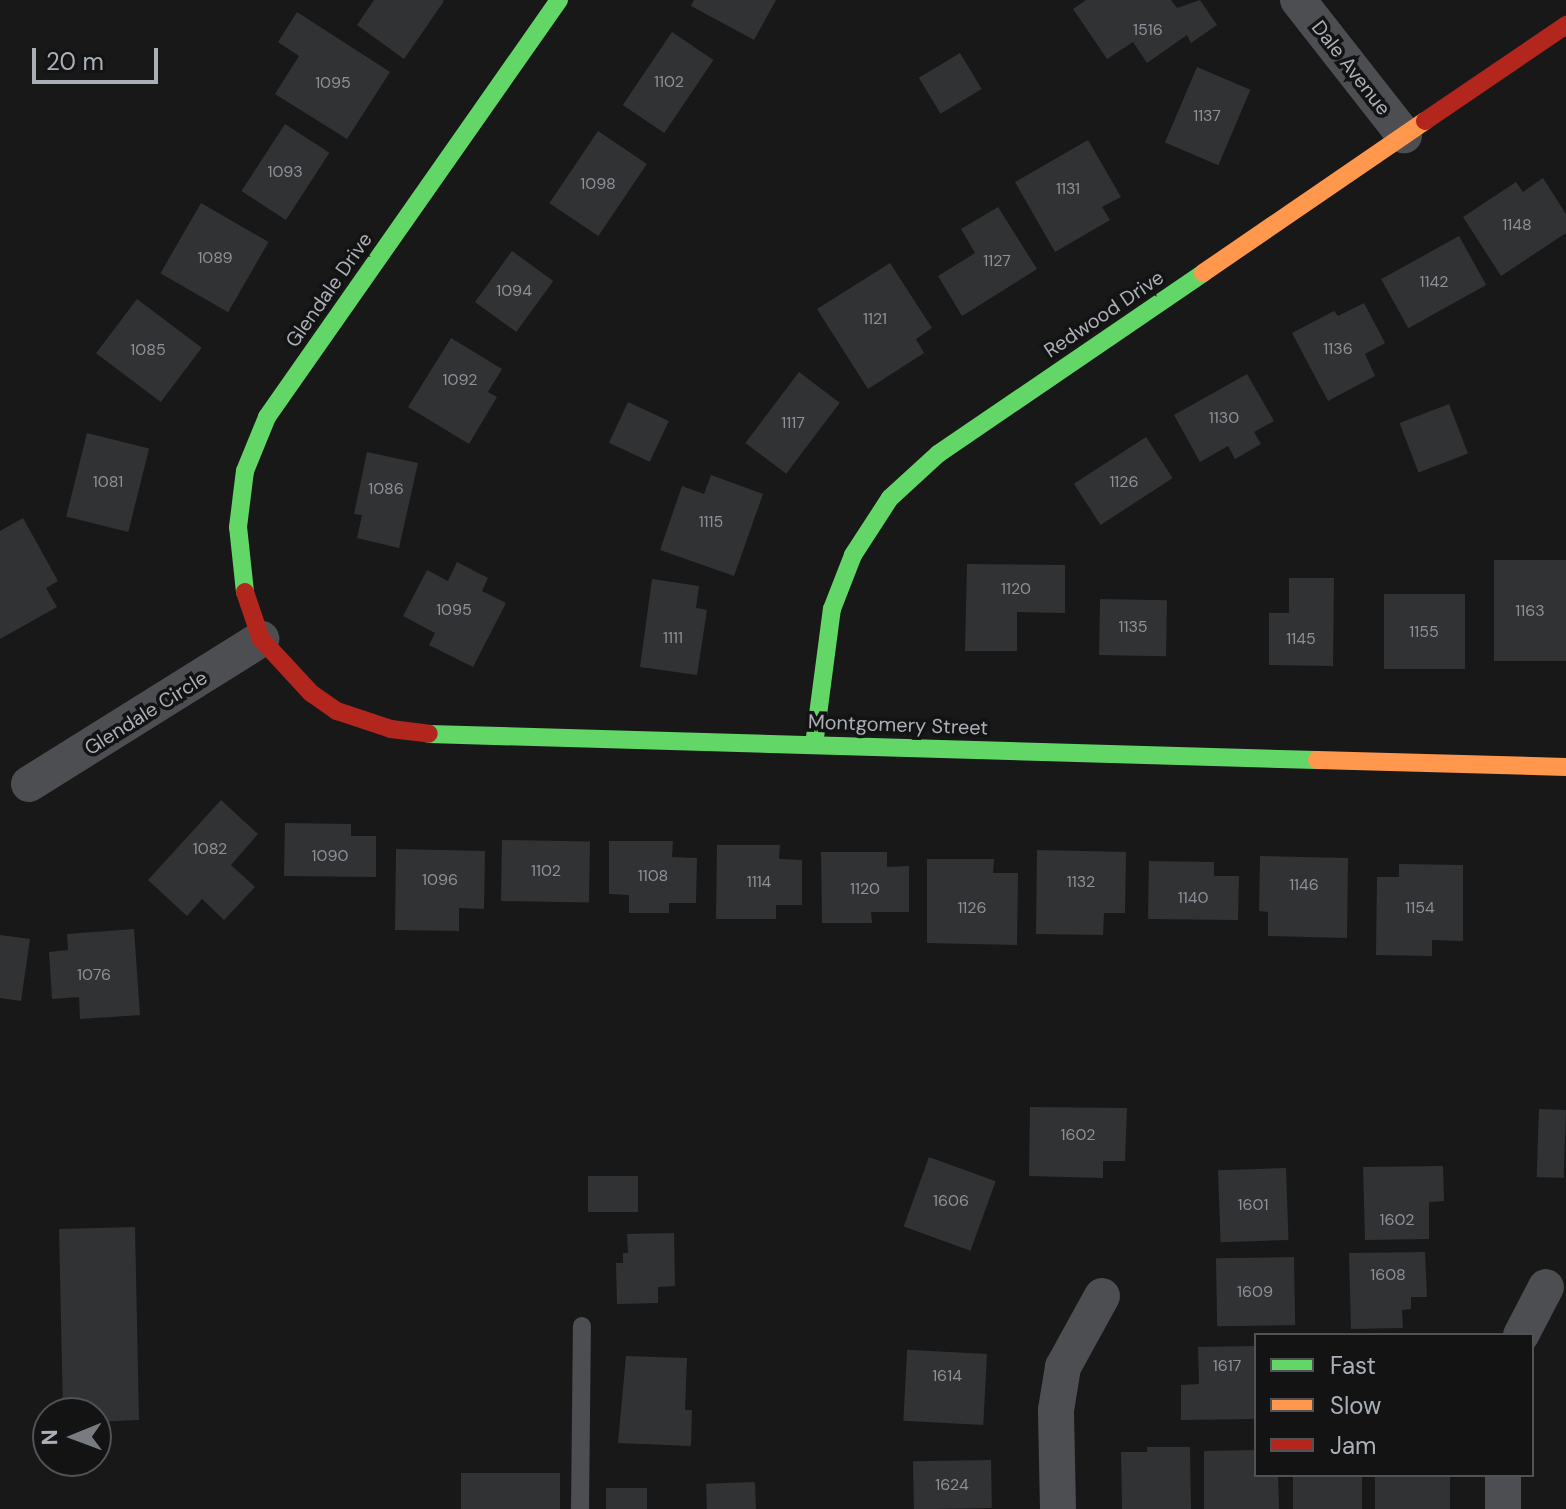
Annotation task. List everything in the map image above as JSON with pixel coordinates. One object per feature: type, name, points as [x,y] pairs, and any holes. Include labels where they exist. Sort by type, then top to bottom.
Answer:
[{"type":"street","name":"Glendale Drive","points":[[261,639],[242,583],[238,527],[245,471],[267,417],[559,0]]},
{"type":"street","name":"Dale Avenue","points":[[1298,0],[1404,135]]},
{"type":"street","name":"Redwood Drive","points":[[814,745],[832,609],[853,555],[890,498],[938,454],[1566,25]]},
{"type":"street","name":"Montgomery Street","points":[[261,639],[288,674],[328,705],[391,729],[442,736],[1566,767]]},
{"type":"street","name":"Glendale Circle","points":[[29,784],[261,639]]},
{"type":"street","points":[[1522,1333],[1546,1287]]},
{"type":"street","points":[[1058,1509],[1056,1410],[1063,1367],[1102,1296]]},
{"type":"street","points":[[1503,1477],[1503,1509]]},
{"type":"lane","points":[[580,1509],[582,1326]]},
{"type":"building","points":[[374,0],[444,1],[404,59],[357,25]]},
{"type":"building","points":[[694,0],[776,0],[754,40],[691,6]]},
{"type":"building","points":[[1086,0],[1171,0],[1177,8],[1200,0],[1217,25],[1191,43],[1187,35],[1147,63],[1133,42],[1107,59],[1073,9]]},
{"type":"building","points":[[297,12],[390,72],[347,139],[275,94],[299,56],[278,42]]},
{"type":"building","points":[[672,32],[713,60],[664,133],[623,105]]},
{"type":"building","points":[[960,53],[982,89],[940,114],[919,78]]},
{"type":"building","points":[[1197,67],[1250,90],[1218,165],[1165,142]]},
{"type":"building","points":[[285,124],[329,153],[286,220],[241,191]]},
{"type":"building","points":[[598,131],[647,164],[598,236],[549,203]]},
{"type":"building","points":[[1088,140],[1121,197],[1102,207],[1110,220],[1055,252],[1015,182]]},
{"type":"building","points":[[1543,178],[1566,214],[1566,233],[1501,276],[1463,217],[1516,182],[1523,192]]},
{"type":"building","points":[[201,203],[269,242],[228,312],[161,273]]},
{"type":"building","points":[[998,207],[1037,269],[962,316],[938,276],[975,253],[961,229]]},
{"type":"building","points":[[1459,236],[1486,285],[1408,328],[1381,279]]},
{"type":"building","points":[[512,251],[553,281],[516,332],[475,302]]},
{"type":"building","points":[[890,263],[932,328],[916,339],[924,353],[868,389],[817,309]]},
{"type":"building","points":[[137,299],[202,348],[161,402],[96,353]]},
{"type":"building","points":[[1364,303],[1385,343],[1365,354],[1375,376],[1328,401],[1292,333],[1334,311],[1338,316]]},
{"type":"building","points":[[451,338],[502,369],[488,392],[497,397],[469,444],[408,407]]},
{"type":"building","points":[[799,372],[840,403],[786,474],[745,443]]},
{"type":"building","points":[[1247,374],[1274,421],[1254,432],[1261,444],[1235,459],[1228,446],[1200,462],[1174,415]]},
{"type":"building","points":[[628,402],[669,421],[650,462],[609,443]]},
{"type":"building","points":[[1449,404],[1468,453],[1419,472],[1400,423]]},
{"type":"building","points":[[87,433],[149,448],[128,532],[66,516]]},
{"type":"building","points":[[1146,437],[1173,478],[1101,525],[1074,484]]},
{"type":"building","points":[[367,452],[418,463],[399,548],[357,538],[362,515],[354,514]]},
{"type":"building","points":[[711,475],[763,494],[734,576],[660,550],[682,486],[704,494]]},
{"type":"building","points":[[23,518],[58,581],[46,588],[57,607],[0,639],[0,531]]},
{"type":"building","points":[[1494,560],[1566,560],[1566,661],[1494,661]]},
{"type":"building","points":[[457,562],[488,578],[482,591],[506,603],[473,667],[429,645],[435,633],[403,616],[427,570],[448,581]]},
{"type":"building","points":[[967,564],[1065,565],[1065,613],[1017,612],[1017,651],[965,651]]},
{"type":"building","points":[[1289,578],[1334,578],[1333,666],[1269,665],[1269,613],[1289,613]]},
{"type":"building","points":[[652,579],[699,586],[696,608],[707,610],[697,675],[640,667]]},
{"type":"building","points":[[1384,594],[1465,594],[1465,669],[1384,669]]},
{"type":"building","points":[[1100,599],[1167,600],[1166,656],[1099,655]]},
{"type":"building","points":[[221,800],[258,834],[231,865],[255,887],[224,920],[202,899],[187,916],[148,880]]},
{"type":"building","points":[[285,823],[351,824],[351,836],[376,836],[376,877],[284,876]]},
{"type":"building","points":[[502,840],[590,842],[589,903],[501,901]]},
{"type":"building","points":[[609,841],[673,841],[672,857],[697,858],[696,903],[669,903],[669,913],[629,913],[629,895],[609,894]]},
{"type":"building","points":[[717,845],[780,845],[779,859],[802,860],[802,905],[776,905],[776,919],[716,919]]},
{"type":"building","points":[[396,849],[485,851],[484,909],[459,908],[459,931],[395,930]]},
{"type":"building","points":[[1037,850],[1126,852],[1125,913],[1104,913],[1103,935],[1036,934]]},
{"type":"building","points":[[821,852],[887,852],[887,867],[909,866],[909,912],[871,912],[872,923],[822,923]]},
{"type":"building","points":[[1260,856],[1348,858],[1347,938],[1268,936],[1268,912],[1259,911]]},
{"type":"building","points":[[927,859],[994,859],[993,873],[1018,873],[1017,945],[927,943]]},
{"type":"building","points":[[1149,861],[1214,862],[1214,876],[1239,876],[1238,920],[1148,919]]},
{"type":"building","points":[[1399,864],[1463,865],[1463,941],[1432,940],[1432,956],[1376,955],[1377,877],[1399,877]]},
{"type":"building","points":[[134,929],[140,1015],[80,1019],[79,997],[52,999],[49,952],[68,950],[67,934]]},
{"type":"building","points":[[0,935],[30,939],[21,1001],[0,998]]},
{"type":"building","points":[[1030,1107],[1127,1108],[1125,1161],[1103,1161],[1103,1178],[1029,1176]]},
{"type":"building","points":[[1539,1109],[1566,1110],[1564,1178],[1537,1177]]},
{"type":"building","points":[[929,1157],[996,1181],[970,1251],[904,1227]]},
{"type":"building","points":[[1443,1166],[1444,1201],[1429,1202],[1429,1239],[1365,1240],[1363,1167]]},
{"type":"building","points":[[1286,1168],[1289,1240],[1221,1242],[1218,1170]]},
{"type":"building","points":[[588,1176],[638,1176],[638,1212],[588,1212]]},
{"type":"building","points":[[135,1227],[139,1420],[112,1421],[112,1397],[63,1397],[59,1229]]},
{"type":"building","points":[[674,1233],[675,1286],[658,1287],[658,1303],[617,1304],[616,1263],[623,1263],[623,1253],[628,1253],[627,1234]]},
{"type":"building","points":[[1425,1252],[1427,1297],[1411,1297],[1411,1309],[1402,1310],[1403,1328],[1351,1329],[1349,1253]]},
{"type":"building","points":[[1294,1257],[1295,1325],[1217,1326],[1216,1258]]},
{"type":"building","points":[[1254,1346],[1254,1419],[1181,1420],[1181,1385],[1199,1384],[1198,1347]]},
{"type":"building","points":[[907,1350],[987,1354],[983,1425],[903,1421]]},
{"type":"building","points":[[626,1356],[687,1358],[685,1410],[692,1410],[691,1446],[618,1443]]},
{"type":"building","points":[[1147,1447],[1190,1447],[1191,1509],[1122,1509],[1121,1452],[1147,1452]]},
{"type":"building","points":[[1254,1450],[1254,1477],[1278,1477],[1279,1509],[1204,1509],[1204,1451]]},
{"type":"building","points":[[991,1460],[992,1508],[914,1509],[913,1461]]},
{"type":"building","points":[[461,1473],[560,1473],[560,1509],[461,1509]]},
{"type":"building","points":[[1293,1477],[1362,1477],[1362,1509],[1293,1509]]},
{"type":"building","points":[[1375,1477],[1450,1477],[1450,1509],[1375,1509]]},
{"type":"building","points":[[755,1482],[756,1509],[707,1509],[706,1484]]},
{"type":"building","points":[[606,1488],[647,1488],[647,1509],[606,1509]]},
{"type":"traffic: fast","points":[[245,592],[238,527],[245,471],[267,417],[559,0]]},
{"type":"traffic: fast","points":[[814,745],[832,609],[853,555],[890,498],[938,454],[1203,273]]},
{"type":"traffic: fast","points":[[429,734],[1317,760]]},
{"type":"traffic: slow","points":[[1203,273],[1425,121]]},
{"type":"traffic: slow","points":[[1317,760],[1566,767]]},
{"type":"traffic: jam","points":[[1425,121],[1566,25]]},
{"type":"traffic: jam","points":[[245,592],[261,639],[311,693],[337,711],[391,729],[429,734]]}]
